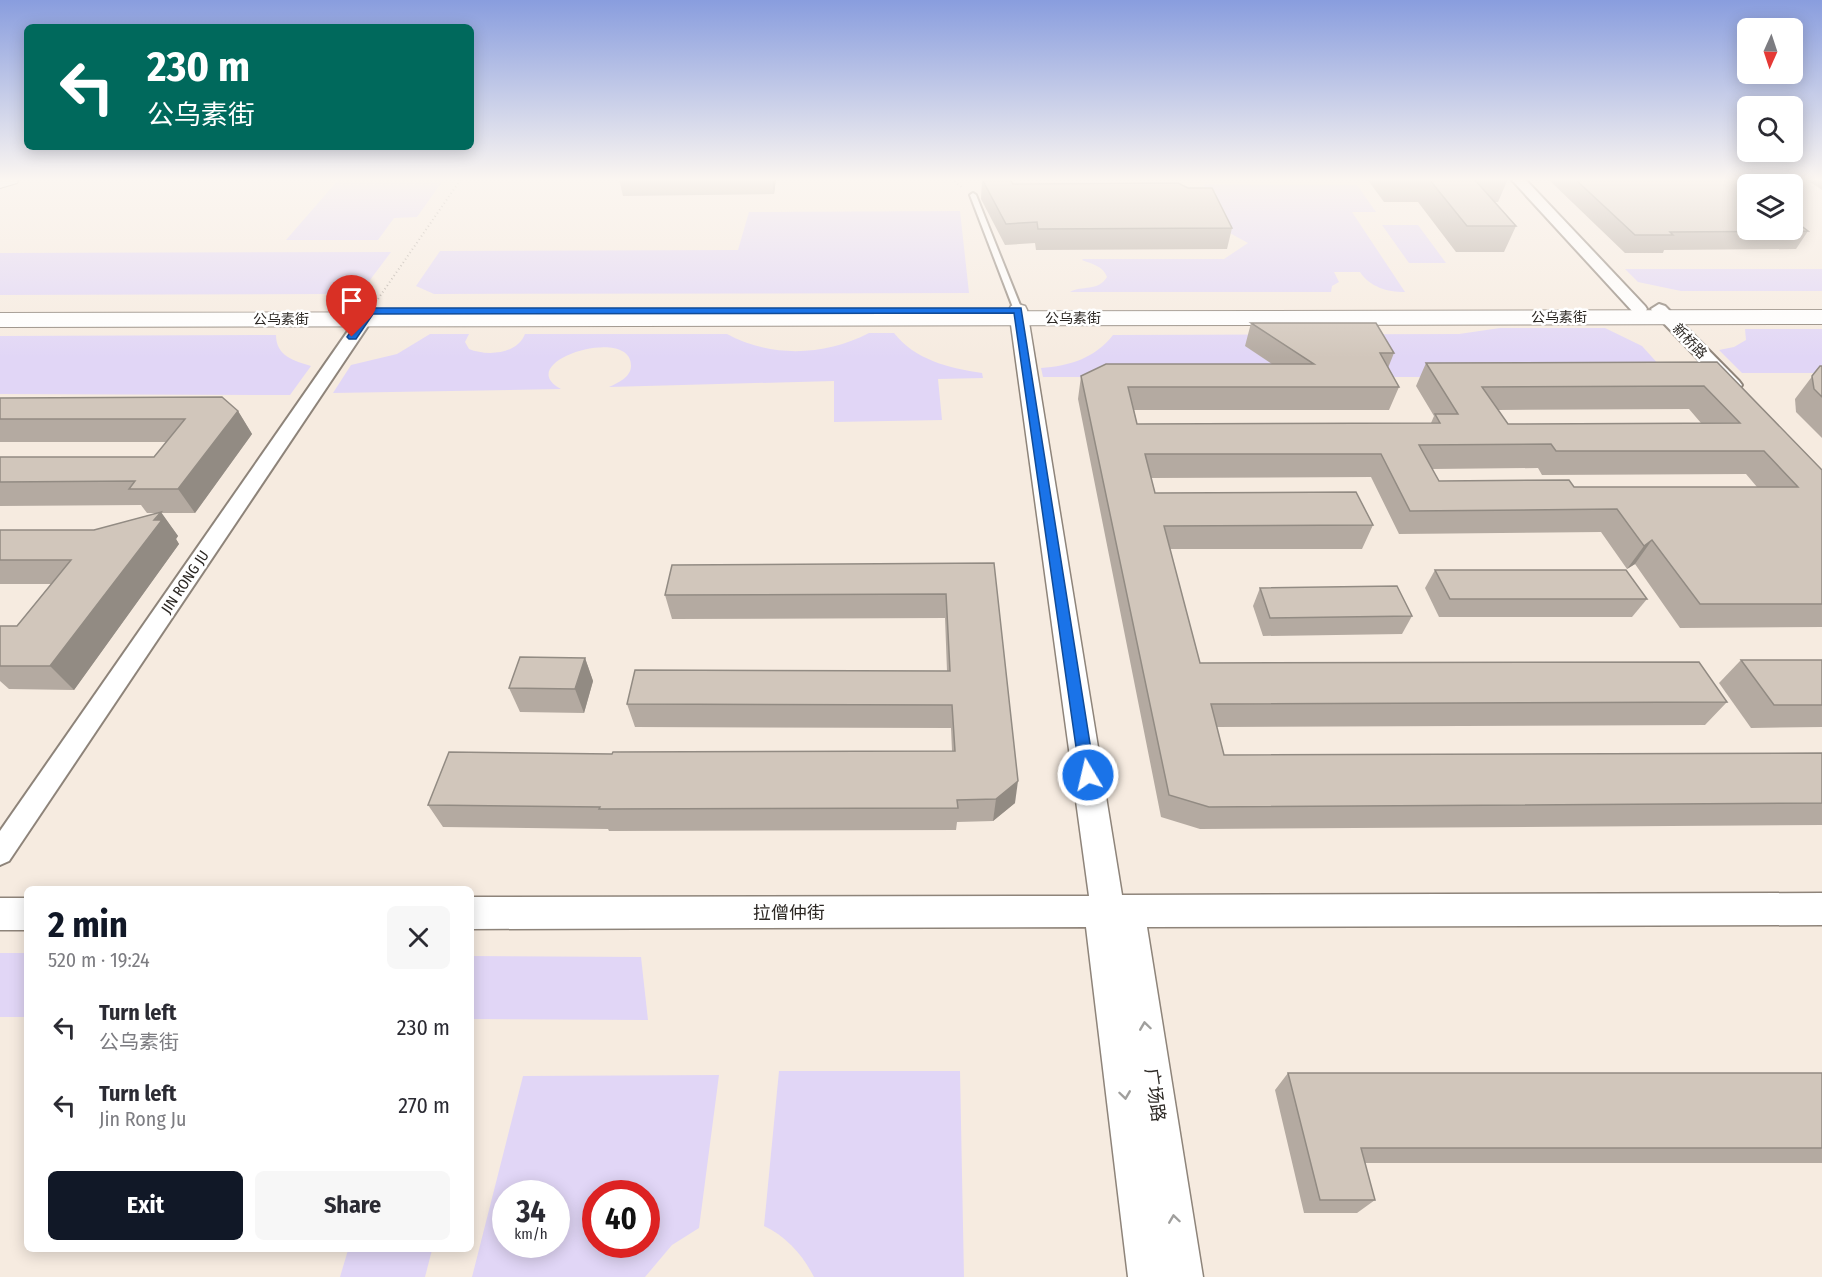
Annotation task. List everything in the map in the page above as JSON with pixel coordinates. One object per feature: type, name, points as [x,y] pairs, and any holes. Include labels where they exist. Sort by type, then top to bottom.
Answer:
[{"type":"main road","name":"公乌素街","points":[[0,320],[367,315],[1655,312],[1822,309]]},
{"type":"main road","name":"公乌素街","points":[[0,311],[367,315]]},
{"type":"main road","name":"公乌素街","points":[[1655,312],[1822,317]]},
{"type":"street","name":"新桥路","points":[[1579,239],[1749,401]]},
{"type":"street","points":[[1018,314],[1112,912]]},
{"type":"street","name":"JIN RONG JU","points":[[0,853],[367,315]]},
{"type":"street","name":"拉僧仲街","points":[[474,913],[1821,910]]},
{"type":"street","name":"广场路","points":[[1112,912],[1149,1277]]},
{"type":"street","name":"广场路","points":[[1112,912],[1182,1277]]},
{"type":"street","points":[[0,914],[24,914]]},
{"type":"lane","points":[[989,239],[1018,314]]},
{"type":"path","points":[[367,315],[420,239]]},
{"type":"shaded area","points":[[287,239],[379,239],[378,240],[286,240]]},
{"type":"shaded area","points":[[741,239],[963,239],[969,293],[434,294],[416,286],[440,251],[738,250]]},
{"type":"shaded area","points":[[1240,239],[1370,239],[1405,292],[1380,288],[1360,272],[1334,272],[1339,282],[1332,286],[1331,292],[1070,292],[1099,285],[1107,277],[1100,268],[1083,259],[1224,259],[1248,243]]},
{"type":"shaded area","points":[[1392,239],[1428,239],[1446,263],[1409,263]]},
{"type":"shaded area","points":[[391,252],[367,284],[328,294],[0,295],[0,253]]},
{"type":"shaded area","points":[[1625,269],[1822,269],[1822,291],[1681,291],[1638,282]]},
{"type":"shaded area","points":[[1500,328],[1605,328],[1642,346],[1670,377],[1043,377],[1041,368],[1072,363],[1090,355],[1113,335],[1459,334]]},
{"type":"shaded area","points":[[1745,329],[1822,329],[1822,373],[1742,373],[1719,350],[1734,347],[1746,340]]},
{"type":"shaded area","points":[[869,333],[894,333],[902,342],[922,356],[945,365],[982,373],[983,378],[938,379],[942,420],[834,422],[834,381],[609,387],[626,376],[631,366],[626,354],[613,348],[596,348],[577,352],[561,359],[551,368],[549,379],[561,389],[333,393],[351,365],[397,354],[430,334],[469,334],[465,342],[469,349],[492,353],[515,346],[525,334],[727,334],[762,347],[798,351],[834,346]]},
{"type":"shaded area","points":[[276,335],[279,348],[283,353],[292,360],[311,366],[290,395],[0,394],[0,336]]},
{"type":"shaded area","points":[[0,953],[24,953],[24,1017],[0,1017]]},
{"type":"shaded area","points":[[474,956],[641,957],[648,1020],[474,1019]]},
{"type":"shaded area","points":[[779,1071],[960,1071],[964,1277],[814,1277],[793,1247],[780,1235],[764,1226]]},
{"type":"shaded area","points":[[719,1075],[699,1228],[672,1245],[645,1277],[472,1277],[492,1198],[492,1258],[570,1258],[570,1180],[497,1180],[523,1076]]},
{"type":"shaded area","points":[[347,1252],[431,1252],[425,1277],[340,1277]]},
{"type":"building","points":[[1251,323],[1376,323],[1394,353],[1380,353],[1399,387],[1128,387],[1137,424],[1440,423],[1435,414],[1458,414],[1426,363],[1717,362],[1822,470],[1822,604],[1700,604],[1652,540],[1644,546],[1617,509],[1410,511],[1381,454],[1145,454],[1155,493],[1356,492],[1373,525],[1164,526],[1200,663],[1699,662],[1727,702],[1211,704],[1224,755],[1822,753],[1822,803],[1209,807],[1169,795],[1081,376],[1106,364],[1314,364]],"holes":[[[1704,386],[1740,423],[1508,424],[1482,387]],[[1551,444],[1556,451],[1764,451],[1798,487],[1574,487],[1569,480],[1439,481],[1419,445]]]},
{"type":"building","points":[[1822,366],[1822,397],[1814,389],[1812,376]]},
{"type":"building","points":[[222,397],[238,411],[178,489],[129,489],[135,481],[0,482],[0,457],[154,457],[185,419],[0,419],[0,398]]},
{"type":"building","points":[[161,512],[154,520],[162,520],[50,666],[0,666],[0,626],[17,626],[71,560],[0,560],[0,530],[94,530]]},
{"type":"building","points":[[994,563],[1018,781],[996,799],[957,800],[958,808],[599,809],[600,807],[428,805],[449,752],[612,754],[613,752],[955,751],[952,705],[627,704],[635,670],[950,671],[946,594],[665,595],[672,565]]},
{"type":"building","points":[[1435,570],[1626,570],[1647,599],[1450,599]]},
{"type":"building","points":[[1397,586],[1412,616],[1270,618],[1260,588]]},
{"type":"building","points":[[520,657],[585,658],[575,689],[509,688]]},
{"type":"building","points":[[1741,660],[1822,660],[1822,705],[1774,705]]},
{"type":"building","points":[[1288,1073],[1822,1073],[1822,1148],[1361,1148],[1375,1200],[1320,1200]]},
{"type":"route","points":[[352,337],[370,311],[1018,310],[1088,775]]}]
